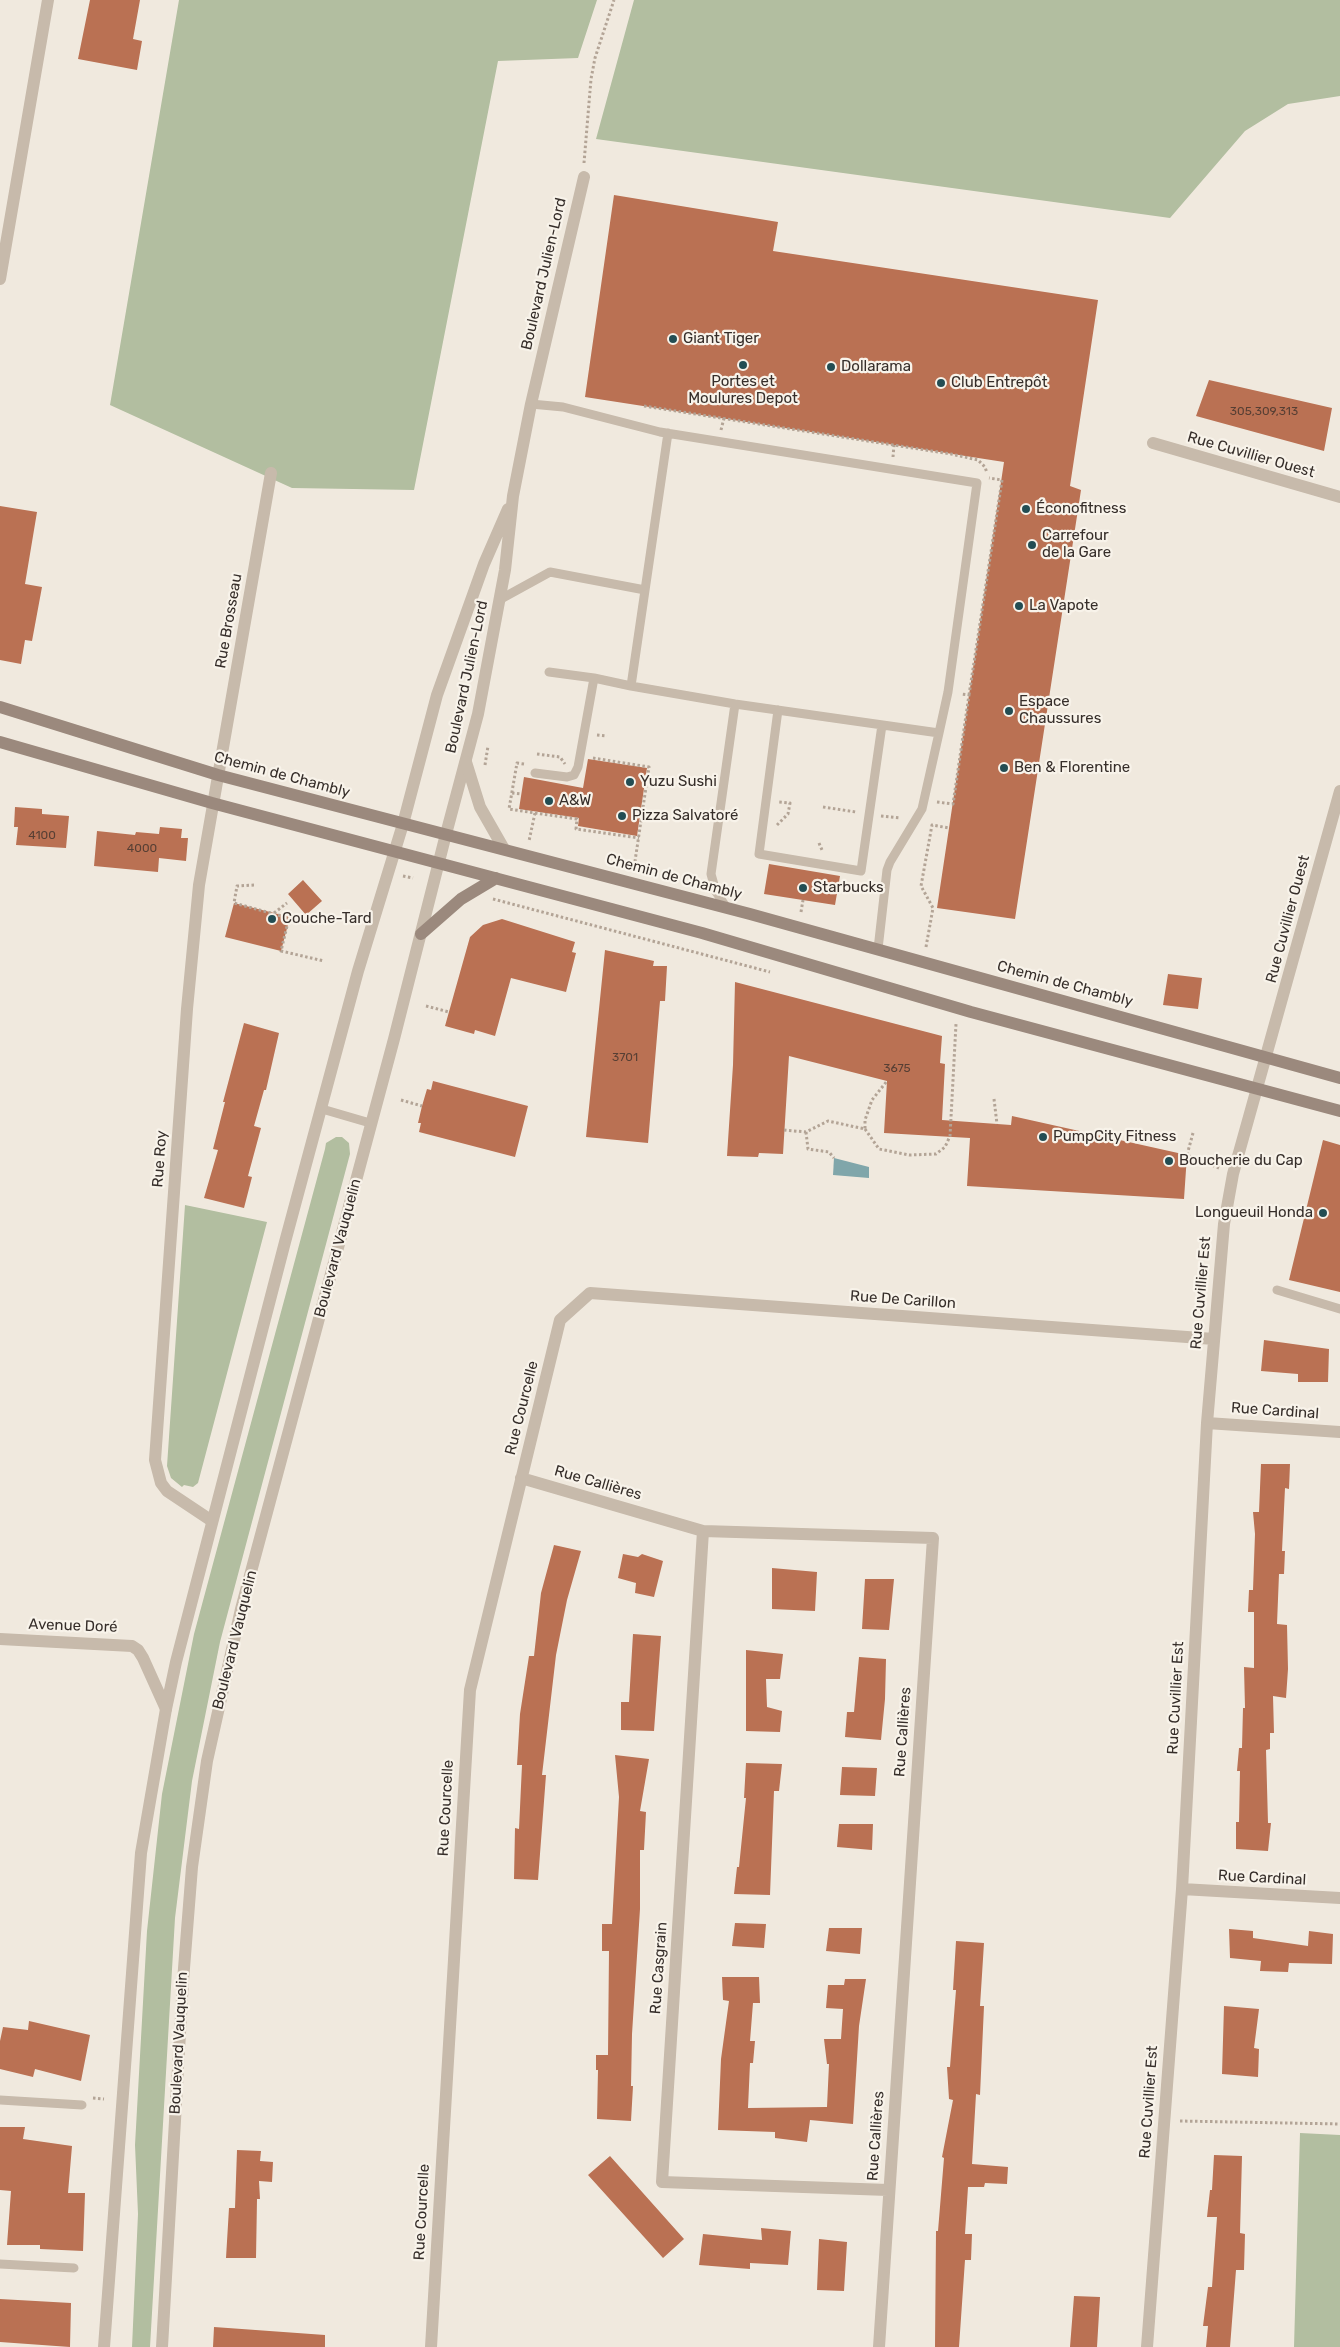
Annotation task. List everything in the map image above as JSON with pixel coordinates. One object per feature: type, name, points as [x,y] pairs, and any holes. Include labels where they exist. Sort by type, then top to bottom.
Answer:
[{"type":"main road","name":"Chemin de Chambly","points":[[0,707],[218,774],[727,908],[1267,1056],[1340,1078]]},
{"type":"main road","points":[[0,742],[212,803],[708,935],[971,1012],[1340,1111]]},
{"type":"main road","points":[[421,934],[461,898],[496,878]]},
{"type":"street","points":[[0,278],[48,0]]},
{"type":"street","name":"Boulevard Julien-Lord","points":[[439,863],[478,714],[505,570],[514,496],[530,404],[584,177]]},
{"type":"street","name":"Rue Cuvillier Ouest","points":[[1153,443],[1340,498]]},
{"type":"street","name":"Rue Brosseau","points":[[218,774],[271,473]]},
{"type":"street","name":"Boulevard Julien-Lord","points":[[394,851],[403,824],[437,695],[484,564],[514,496]]},
{"type":"street","points":[[466,762],[482,812],[504,849]]},
{"type":"street","name":"Rue Roy","points":[[212,1521],[167,1491],[161,1483],[156,1460],[187,1009],[198,886],[218,774]]},
{"type":"street","name":"Rue Cuvillier Ouest","points":[[1267,1056],[1340,791]]},
{"type":"street","points":[[104,2347],[141,1853],[166,1709],[212,1521],[358,971],[394,851]]},
{"type":"street","name":"Boulevard Vauquelin","points":[[162,2347],[183,1981],[193,1859],[204,1778],[219,1701],[241,1609],[439,863]]},
{"type":"street","name":"Rue Cuvillier Est","points":[[1146,2347],[1182,1889],[1207,1423],[1224,1224],[1233,1174],[1267,1056]]},
{"type":"street","name":"Rue De Carillon","points":[[590,1293],[1214,1339]]},
{"type":"street","name":"Rue Courcelle","points":[[431,2347],[470,1690],[560,1320],[590,1293]]},
{"type":"street","name":"Rue Cardinal","points":[[1207,1423],[1340,1432]]},
{"type":"street","name":"Rue Callières","points":[[522,1478],[703,1531],[933,1538],[879,2347]]},
{"type":"street","name":"Rue Casgrain","points":[[703,1531],[662,2182],[888,2190]]},
{"type":"street","name":"Avenue Doré","points":[[0,1639],[132,1646],[144,1658],[166,1709]]},
{"type":"street","name":"Rue Cardinal","points":[[1182,1889],[1340,1898]]},
{"type":"lane","points":[[530,404],[563,407],[668,433],[977,483],[948,692],[922,809],[887,870],[878,950]]},
{"type":"lane","points":[[631,686],[668,433]]},
{"type":"lane","points":[[499,600],[550,572],[645,590]]},
{"type":"lane","points":[[549,672],[594,678],[735,704],[939,733]]},
{"type":"lane","points":[[535,773],[567,777],[574,775],[578,767],[594,678]]},
{"type":"lane","points":[[727,908],[716,892],[711,874],[735,704]]},
{"type":"lane","points":[[778,710],[759,854],[861,871],[882,725]]},
{"type":"lane","points":[[322,1109],[370,1123]]},
{"type":"lane","points":[[1277,1290],[1340,1310]]},
{"type":"lane","points":[[0,2100],[82,2105]]},
{"type":"lane","points":[[0,2264],[74,2268]]},
{"type":"path","points":[[584,177],[585,138],[595,58],[614,0]]},
{"type":"path","points":[[969,695],[984,600]]},
{"type":"path","points":[[934,809],[935,801],[953,804],[967,710]]},
{"type":"path","points":[[602,735],[607,736]]},
{"type":"path","points":[[538,754],[560,756],[566,764]]},
{"type":"path","points":[[587,757],[649,767],[634,870]]},
{"type":"path","points":[[515,773],[510,809],[577,819],[576,829],[639,838]]},
{"type":"path","points":[[512,792],[522,794]]},
{"type":"path","points":[[776,826],[788,814],[790,803]]},
{"type":"path","points":[[823,807],[850,811]]},
{"type":"path","points":[[529,842],[534,813]]},
{"type":"path","points":[[875,815],[903,818]]},
{"type":"path","points":[[924,962],[934,908],[921,886],[933,817]]},
{"type":"path","points":[[932,825],[949,828]]},
{"type":"path","points":[[403,876],[413,878]]},
{"type":"path","points":[[254,885],[237,886],[234,903],[290,918],[281,951],[324,961]]},
{"type":"path","points":[[485,897],[709,955]]},
{"type":"path","points":[[800,915],[803,900]]},
{"type":"path","points":[[274,914],[287,903]]},
{"type":"path","points":[[426,1006],[449,1012]]},
{"type":"path","points":[[888,1081],[872,1100],[865,1120],[865,1129],[879,1149],[909,1155],[936,1154],[944,1147],[950,1136],[956,1022]]},
{"type":"path","points":[[994,1099],[997,1124]]},
{"type":"path","points":[[401,1100],[422,1106]]},
{"type":"path","points":[[784,1130],[806,1132],[828,1121],[865,1129]]},
{"type":"path","points":[[806,1132],[808,1149],[829,1152],[834,1158]]},
{"type":"path","points":[[1193,1133],[1187,1155],[1233,1174]]},
{"type":"path","points":[[1164,2121],[1340,2124]]},
{"type":"green space","points":[[179,0],[597,0],[578,58],[498,61],[414,490],[292,488],[110,405]]},
{"type":"green space","points":[[634,0],[1340,0],[1340,96],[1288,104],[1245,131],[1170,218],[596,139]]},
{"type":"green space","points":[[336,1137],[342,1137],[349,1143],[350,1154],[220,1642],[192,1781],[175,1918],[150,2347],[132,2347],[138,2214],[135,2145],[147,1931],[162,1794],[194,1634],[326,1143]]},
{"type":"green space","points":[[185,1205],[267,1222],[198,1483],[193,1487],[184,1485],[182,1487],[171,1478],[167,1466]]},
{"type":"green space","points":[[1300,2133],[1340,2135],[1340,2347],[1294,2347]]},
{"type":"water","points":[[834,1158],[869,1167],[869,1178],[833,1175]]},
{"type":"building","points":[[90,0],[140,0],[133,39],[142,41],[137,70],[78,59]]},
{"type":"building","name":"Carrefour de la Gare","points":[[614,195],[778,222],[773,251],[1098,300],[1070,486],[1081,490],[1015,919],[937,908],[1004,462],[585,397]]},
{"type":"building","points":[[1209,380],[1332,408],[1324,451],[1196,416]]},
{"type":"building","points":[[0,506],[37,512],[25,584],[42,587],[32,641],[25,640],[21,664],[0,660]]},
{"type":"building","points":[[588,759],[647,768],[637,836],[578,826],[579,818],[519,809],[524,777],[583,788]]},
{"type":"building","points":[[15,807],[42,809],[42,814],[69,816],[66,848],[16,845],[18,827],[14,827]]},
{"type":"building","points":[[160,827],[182,829],[181,838],[188,838],[186,861],[159,858],[158,872],[94,866],[97,831],[135,835],[136,832],[159,834]]},
{"type":"building","points":[[769,864],[840,876],[835,905],[764,894]]},
{"type":"building","points":[[303,880],[322,901],[306,915],[288,894]]},
{"type":"building","points":[[234,903],[290,917],[281,951],[225,937]]},
{"type":"building","points":[[502,919],[575,942],[572,952],[576,953],[566,992],[511,978],[495,1036],[475,1030],[474,1034],[445,1026],[470,937],[483,925]]},
{"type":"building","points":[[605,950],[654,961],[653,966],[667,966],[665,1001],[660,1001],[648,1143],[586,1137]]},
{"type":"building","points":[[1168,974],[1202,978],[1198,1009],[1163,1005]]},
{"type":"building","points":[[735,982],[942,1036],[940,1063],[945,1064],[942,1120],[1011,1125],[1012,1116],[1187,1155],[1184,1199],[967,1186],[970,1138],[884,1133],[887,1081],[789,1056],[783,1154],[759,1153],[758,1157],[727,1156],[733,1065]]},
{"type":"building","points":[[244,1023],[279,1033],[266,1090],[264,1090],[254,1126],[261,1128],[248,1176],[252,1177],[244,1208],[204,1198],[218,1150],[213,1149],[225,1102],[223,1102]]},
{"type":"building","points":[[433,1081],[528,1106],[515,1157],[419,1132],[421,1123],[418,1123],[422,1106],[427,1089],[431,1090]]},
{"type":"building","name":"Longueuil Honda","points":[[1323,1140],[1340,1145],[1340,1292],[1289,1280]]},
{"type":"building","points":[[1264,1340],[1329,1349],[1328,1382],[1298,1382],[1298,1374],[1261,1371]]},
{"type":"building","points":[[1261,1464],[1290,1464],[1289,1489],[1285,1488],[1282,1551],[1285,1551],[1284,1574],[1279,1574],[1277,1624],[1287,1625],[1288,1669],[1286,1698],[1273,1696],[1274,1733],[1270,1733],[1270,1749],[1266,1750],[1268,1823],[1271,1823],[1268,1851],[1236,1849],[1236,1822],[1239,1822],[1240,1771],[1237,1771],[1239,1748],[1242,1748],[1243,1708],[1245,1708],[1244,1667],[1254,1668],[1254,1612],[1248,1612],[1249,1590],[1253,1590],[1255,1534],[1253,1512],[1259,1512]]},
{"type":"building","points":[[554,1545],[581,1551],[567,1600],[556,1655],[542,1775],[546,1775],[538,1880],[514,1879],[515,1828],[519,1829],[522,1765],[517,1765],[520,1714],[529,1656],[534,1656],[541,1593]]},
{"type":"building","points":[[623,1554],[638,1557],[642,1554],[663,1561],[654,1597],[635,1593],[636,1583],[618,1578]]},
{"type":"building","points":[[772,1568],[817,1572],[815,1611],[772,1609]]},
{"type":"building","points":[[865,1579],[894,1579],[889,1630],[862,1629]]},
{"type":"building","points":[[633,1634],[661,1636],[654,1731],[621,1730],[621,1702],[629,1702]]},
{"type":"building","points":[[746,1650],[783,1654],[780,1679],[766,1679],[767,1707],[782,1711],[780,1732],[746,1731]]},
{"type":"building","points":[[859,1657],[886,1659],[881,1740],[845,1737],[847,1712],[854,1712]]},
{"type":"building","points":[[615,1755],[649,1759],[640,1811],[646,1812],[644,1850],[640,1850],[640,1909],[632,2034],[631,2086],[633,2086],[631,2121],[597,2119],[598,2070],[596,2070],[596,2055],[608,2055],[609,1951],[602,1951],[602,1924],[612,1924],[619,1797]]},
{"type":"building","points":[[746,1763],[782,1764],[779,1791],[774,1791],[770,1895],[734,1894],[737,1867],[739,1867],[746,1798],[744,1798]]},
{"type":"building","points":[[842,1767],[877,1768],[875,1796],[840,1795]]},
{"type":"building","points":[[839,1824],[873,1824],[872,1850],[837,1847]]},
{"type":"building","points":[[735,1923],[766,1924],[764,1948],[732,1946]]},
{"type":"building","points":[[829,1928],[862,1928],[860,1954],[826,1951]]},
{"type":"building","points":[[1229,1929],[1253,1931],[1253,1938],[1308,1946],[1309,1931],[1333,1934],[1332,1964],[1289,1963],[1288,1972],[1260,1971],[1261,1961],[1230,1958]]},
{"type":"building","points":[[956,1941],[984,1943],[980,2006],[984,2006],[980,2095],[976,2094],[972,2164],[1008,2167],[1007,2184],[985,2183],[984,2187],[968,2187],[965,2234],[972,2234],[971,2260],[965,2260],[959,2347],[935,2347],[936,2231],[938,2231],[944,2158],[942,2157],[953,2100],[949,2099],[947,2067],[950,2067],[956,1990],[953,1990]]},
{"type":"building","points":[[722,1977],[759,1977],[760,2003],[753,2003],[750,2041],[755,2041],[753,2063],[750,2063],[748,2108],[827,2107],[829,2064],[827,2064],[824,2039],[841,2039],[843,2009],[826,2008],[828,1985],[844,1985],[845,1979],[866,1979],[859,2026],[853,2124],[810,2120],[807,2142],[775,2138],[775,2132],[718,2130],[721,2059],[729,2001],[723,2000]]},
{"type":"building","points":[[1224,2006],[1259,2009],[1254,2048],[1259,2049],[1258,2077],[1222,2074]]},
{"type":"building","points":[[29,2021],[90,2035],[81,2081],[35,2069],[33,2077],[0,2069],[0,2041],[3,2027],[28,2030]]},
{"type":"building","points":[[0,2127],[25,2127],[23,2139],[72,2146],[68,2193],[85,2193],[83,2251],[40,2249],[40,2245],[7,2245],[11,2191],[0,2190]]},
{"type":"building","points":[[237,2150],[261,2151],[260,2161],[273,2162],[272,2182],[259,2181],[260,2199],[257,2199],[256,2258],[226,2258],[229,2208],[235,2208]]},
{"type":"building","points":[[1214,2155],[1242,2156],[1240,2233],[1245,2234],[1244,2270],[1236,2270],[1230,2347],[1206,2347],[1208,2326],[1203,2326],[1208,2287],[1212,2287],[1217,2217],[1207,2217],[1210,2190],[1212,2190]]},
{"type":"building","points":[[610,2156],[684,2239],[663,2258],[588,2175]]},
{"type":"building","points":[[761,2228],[791,2231],[788,2265],[750,2263],[750,2269],[699,2265],[703,2234],[762,2240]]},
{"type":"building","points":[[819,2239],[847,2242],[844,2291],[817,2290]]},
{"type":"building","points":[[1074,2296],[1100,2297],[1097,2347],[1070,2347]]},
{"type":"building","points":[[0,2299],[71,2303],[70,2347],[0,2342]]},
{"type":"building","points":[[214,2327],[325,2335],[325,2347],[213,2347]]},
{"type":"place","name":"Giant Tiger","points":[[673,339]]},
{"type":"place","name":"Portes et Moulures Depot","points":[[743,365]]},
{"type":"place","name":"Dollarama","points":[[831,367]]},
{"type":"place","name":"Club Entrepôt","points":[[941,383]]},
{"type":"place","name":"Éconofitness","points":[[1026,509]]},
{"type":"place","name":"Carrefour de la Gare","points":[[1032,545]]},
{"type":"place","name":"La Vapote","points":[[1019,606]]},
{"type":"place","name":"Espace Chaussures","points":[[1009,711]]},
{"type":"place","name":"Ben & Florentine","points":[[1004,768]]},
{"type":"place","name":"Yuzu Sushi","points":[[630,782]]},
{"type":"place","name":"A&W","points":[[549,801]]},
{"type":"place","name":"Pizza Salvatoré","points":[[622,816]]},
{"type":"place","name":"Starbucks","points":[[803,888]]},
{"type":"place","name":"Couche-Tard","points":[[272,919]]},
{"type":"place","name":"PumpCity Fitness","points":[[1043,1137]]},
{"type":"place","name":"Boucherie du Cap","points":[[1169,1161]]},
{"type":"place","name":"Longueuil Honda","points":[[1323,1213]]}]
